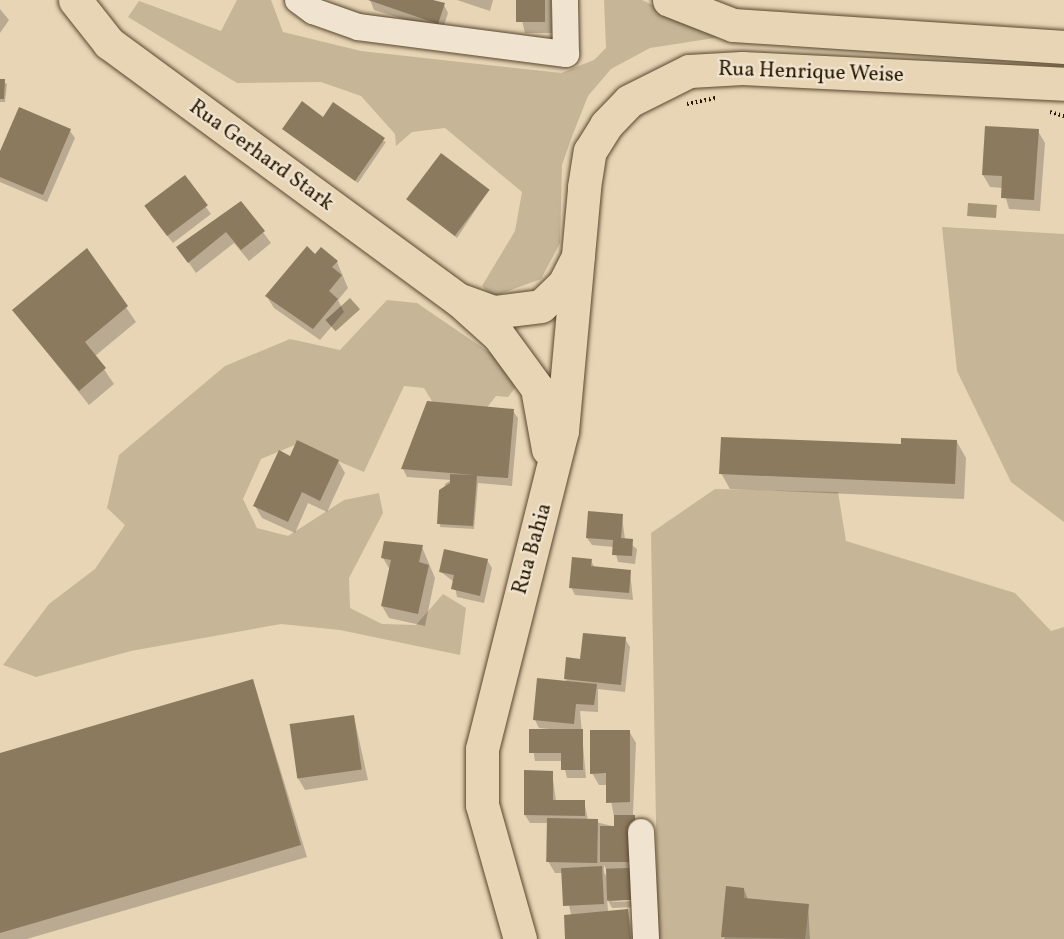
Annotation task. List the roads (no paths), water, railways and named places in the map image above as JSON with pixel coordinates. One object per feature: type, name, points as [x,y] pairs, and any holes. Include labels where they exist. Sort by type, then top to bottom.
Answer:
[{"type":"main road","name":"Rua Gerhard Stark","points":[[75,0],[127,57],[458,299],[521,361],[537,388],[547,420],[550,487]]},
{"type":"main road","name":"Rua Henrique Weise","points":[[669,0],[733,25],[1064,47]]},
{"type":"main road","name":"Rua Henrique Weise","points":[[590,151],[629,101],[689,71],[742,68],[1064,84]]},
{"type":"main road","name":"Rua Bahia","points":[[520,939],[482,805],[482,749],[550,487],[568,391],[590,151]]},
{"type":"main road","name":"Rua Gerhard Stark","points":[[458,299],[494,312],[541,306],[564,284],[580,253]]},
{"type":"street","points":[[298,0],[313,12],[358,27],[566,54],[565,0]]},
{"type":"street","points":[[641,832],[646,939]]}]
